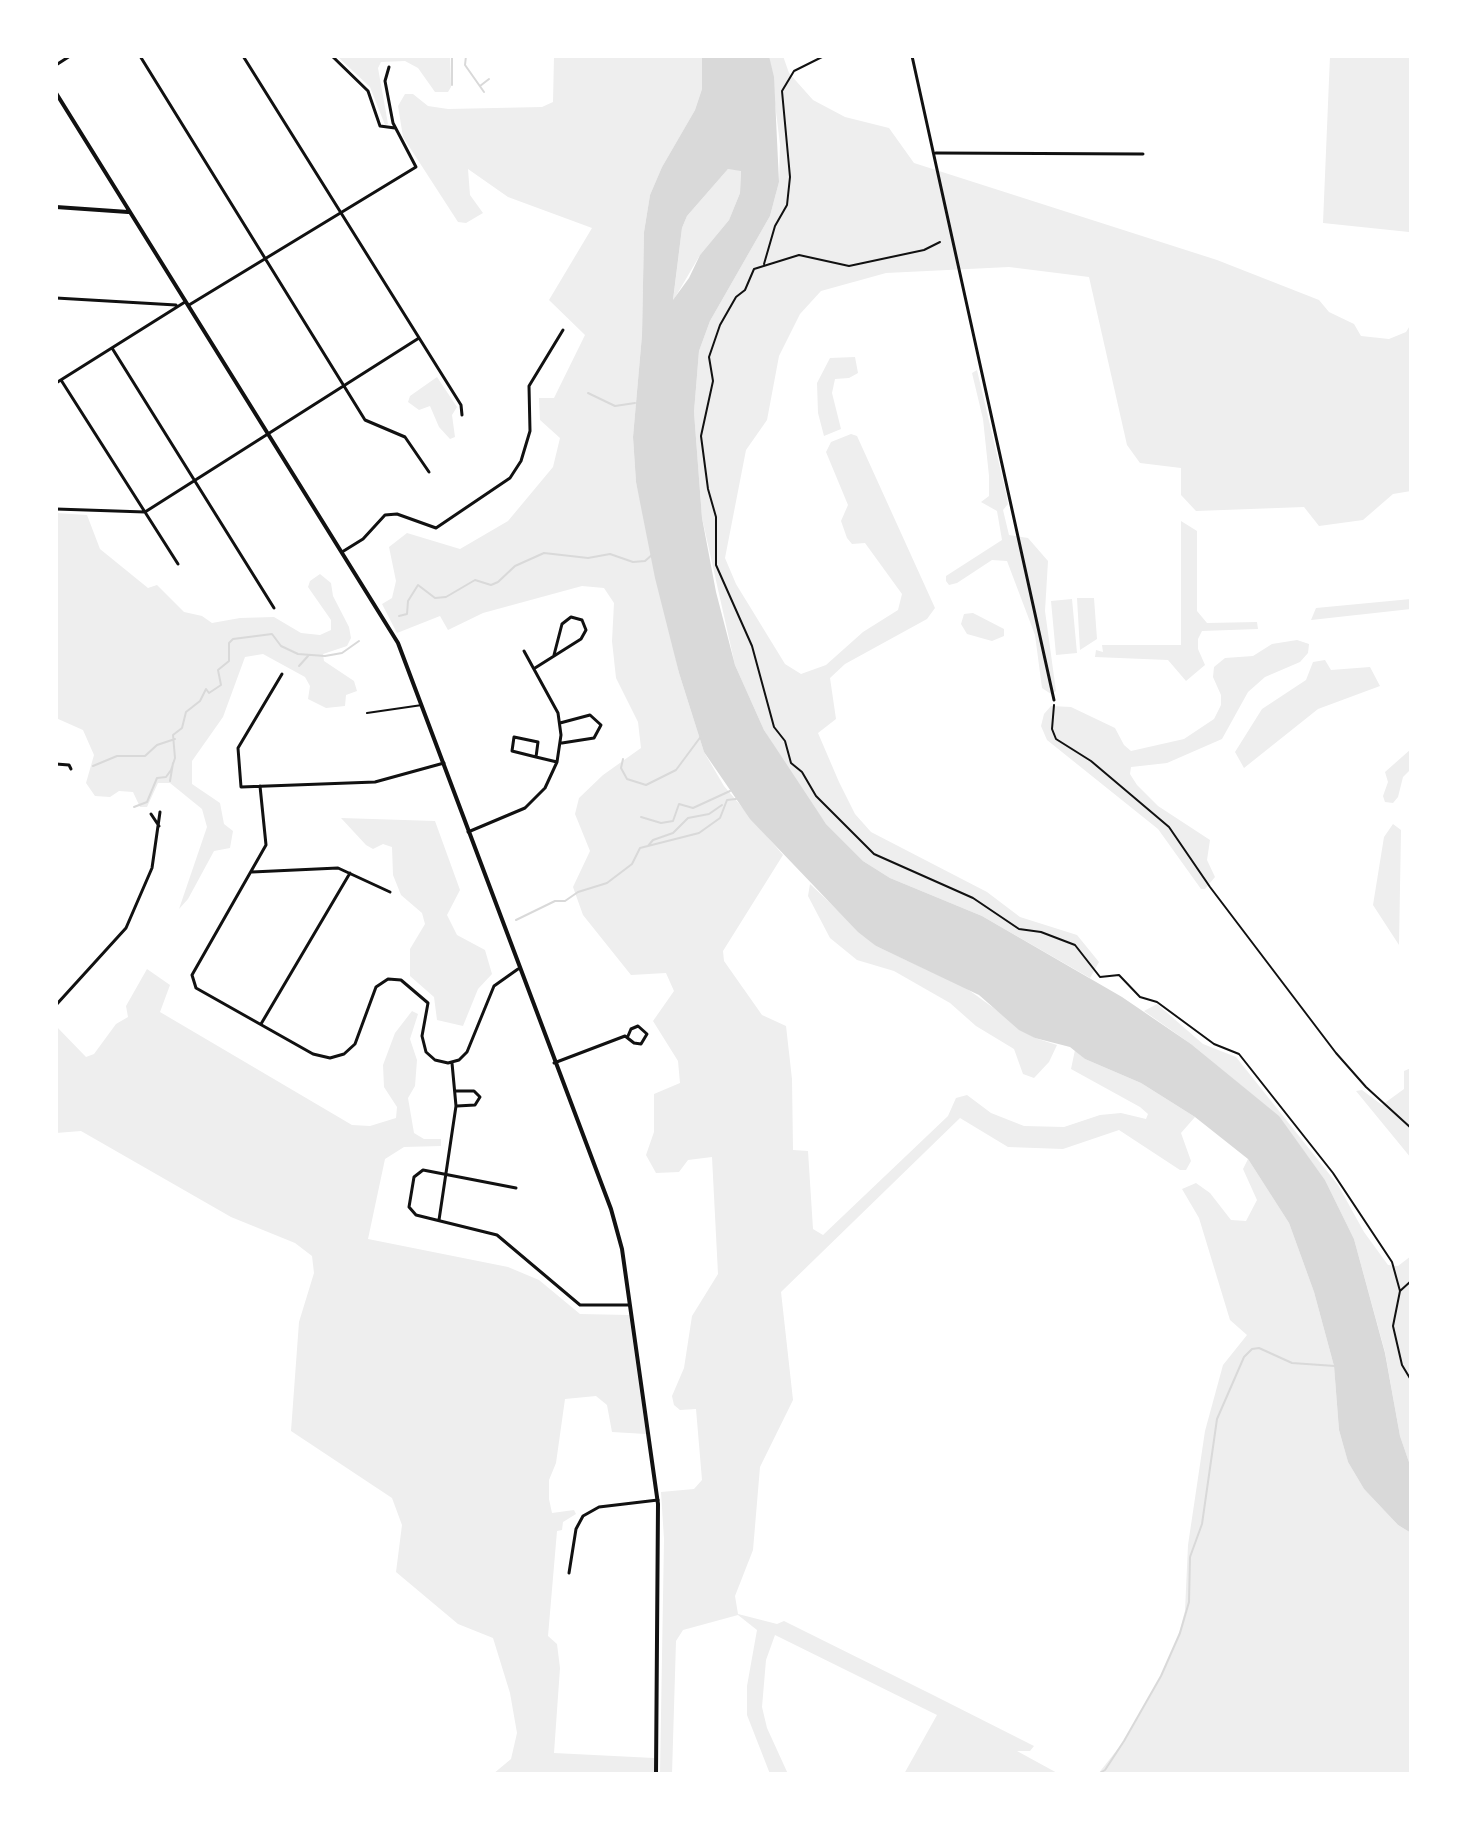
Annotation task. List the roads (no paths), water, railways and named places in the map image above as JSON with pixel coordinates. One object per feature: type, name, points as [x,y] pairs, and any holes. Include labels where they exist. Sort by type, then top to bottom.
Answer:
[{"type":"street","points":[[56,65],[70,56]]},
{"type":"street","points":[[140,56],[365,420],[405,437],[429,472]]},
{"type":"street","points":[[243,56],[461,405],[462,415]]},
{"type":"street","points":[[332,56],[368,91],[380,126],[395,128]]},
{"type":"street","points":[[912,56],[936,153],[1054,700]]},
{"type":"street","points":[[56,298],[187,304],[416,167],[395,128],[385,81],[389,67]]},
{"type":"street","points":[[56,93],[398,643],[617,1228],[658,1500],[656,1774]]},
{"type":"street","points":[[936,153],[1143,154]]},
{"type":"street","points":[[56,207],[128,212]]},
{"type":"street","points":[[56,383],[179,306]]},
{"type":"street","points":[[342,552],[363,539],[385,515],[397,514],[436,528],[510,478],[521,461],[530,431],[529,386],[563,330]]},
{"type":"street","points":[[56,509],[145,512],[419,338]]},
{"type":"street","points":[[112,348],[274,608]]},
{"type":"street","points":[[61,380],[178,564]]},
{"type":"street","points":[[535,668],[583,637],[586,628],[582,620],[573,617],[562,624],[554,655]]},
{"type":"street","points":[[468,832],[525,808],[545,788],[557,762],[560,723],[553,700],[524,651]]},
{"type":"street","points":[[282,674],[237,751],[240,785],[375,782],[444,763]]},
{"type":"street","points":[[560,723],[590,715],[598,719],[602,727],[594,738],[560,743]]},
{"type":"street","points":[[536,757],[538,742],[514,737],[511,750],[536,757],[557,762]]},
{"type":"street","points":[[56,764],[69,765],[71,769]]},
{"type":"street","points":[[260,786],[266,842],[191,980],[196,988],[316,1055],[337,1057],[357,1041],[373,990],[385,980],[397,979],[419,992],[428,1003],[422,1036],[426,1052],[439,1062],[452,1063],[467,1052],[494,986],[518,969]]},
{"type":"street","points":[[56,1005],[124,933],[150,876],[160,812]]},
{"type":"street","points":[[151,814],[159,826]]},
{"type":"street","points":[[251,872],[338,868],[390,892]]},
{"type":"street","points":[[261,1024],[350,873]]},
{"type":"street","points":[[554,1063],[628,1036],[636,1026],[643,1028],[647,1034],[645,1041],[638,1044],[631,1042],[628,1036]]},
{"type":"street","points":[[439,1220],[456,1106],[452,1063]]},
{"type":"street","points":[[455,1091],[474,1091],[480,1097],[475,1105],[456,1106]]},
{"type":"street","points":[[516,1188],[419,1171],[409,1205],[414,1214],[488,1231],[505,1239],[580,1305],[630,1305]]},
{"type":"street","points":[[569,1573],[576,1529],[583,1516],[599,1507],[658,1500]]},
{"type":"lane","points":[[367,713],[423,705]]},
{"type":"waterway","points":[[452,56],[452,85]]},
{"type":"waterway","points":[[466,56],[465,65],[484,92]]},
{"type":"waterway","points":[[480,86],[489,79]]},
{"type":"waterway","points":[[588,393],[615,406],[635,403]]},
{"type":"waterway","points":[[399,616],[407,614],[408,601],[418,585],[435,598],[446,597],[475,580],[491,585],[498,582],[515,566],[544,553],[588,558],[610,554],[633,562],[645,561],[653,554]]},
{"type":"waterway","points":[[134,807],[147,802],[157,778],[166,777],[171,770],[175,758],[173,735],[182,728],[186,712],[200,701],[206,689],[209,693],[221,685],[218,670],[229,661],[229,643],[233,639],[272,634],[281,646],[298,654],[325,656],[342,653],[359,641]]},
{"type":"waterway","points":[[299,666],[308,656]]},
{"type":"waterway","points":[[623,759],[621,768],[627,779],[646,785],[676,770],[702,735]]},
{"type":"waterway","points":[[93,766],[117,756],[145,756],[157,745],[175,739]]},
{"type":"waterway","points":[[170,781],[173,763]]},
{"type":"waterway","points":[[641,817],[661,823],[673,821],[679,804],[693,808],[730,791]]},
{"type":"waterway","points":[[516,920],[555,901],[565,901],[578,892],[607,883],[632,864],[640,848],[699,833],[720,818],[727,800],[736,799]]},
{"type":"waterway","points":[[648,846],[653,840],[673,833],[688,818],[709,814],[722,805]]},
{"type":"waterway","points":[[1098,1774],[1105,1770],[1124,1741],[1161,1676],[1180,1633],[1189,1602],[1190,1557],[1202,1524],[1217,1419],[1244,1357],[1252,1349],[1259,1348],[1292,1363],[1335,1366]]}]
